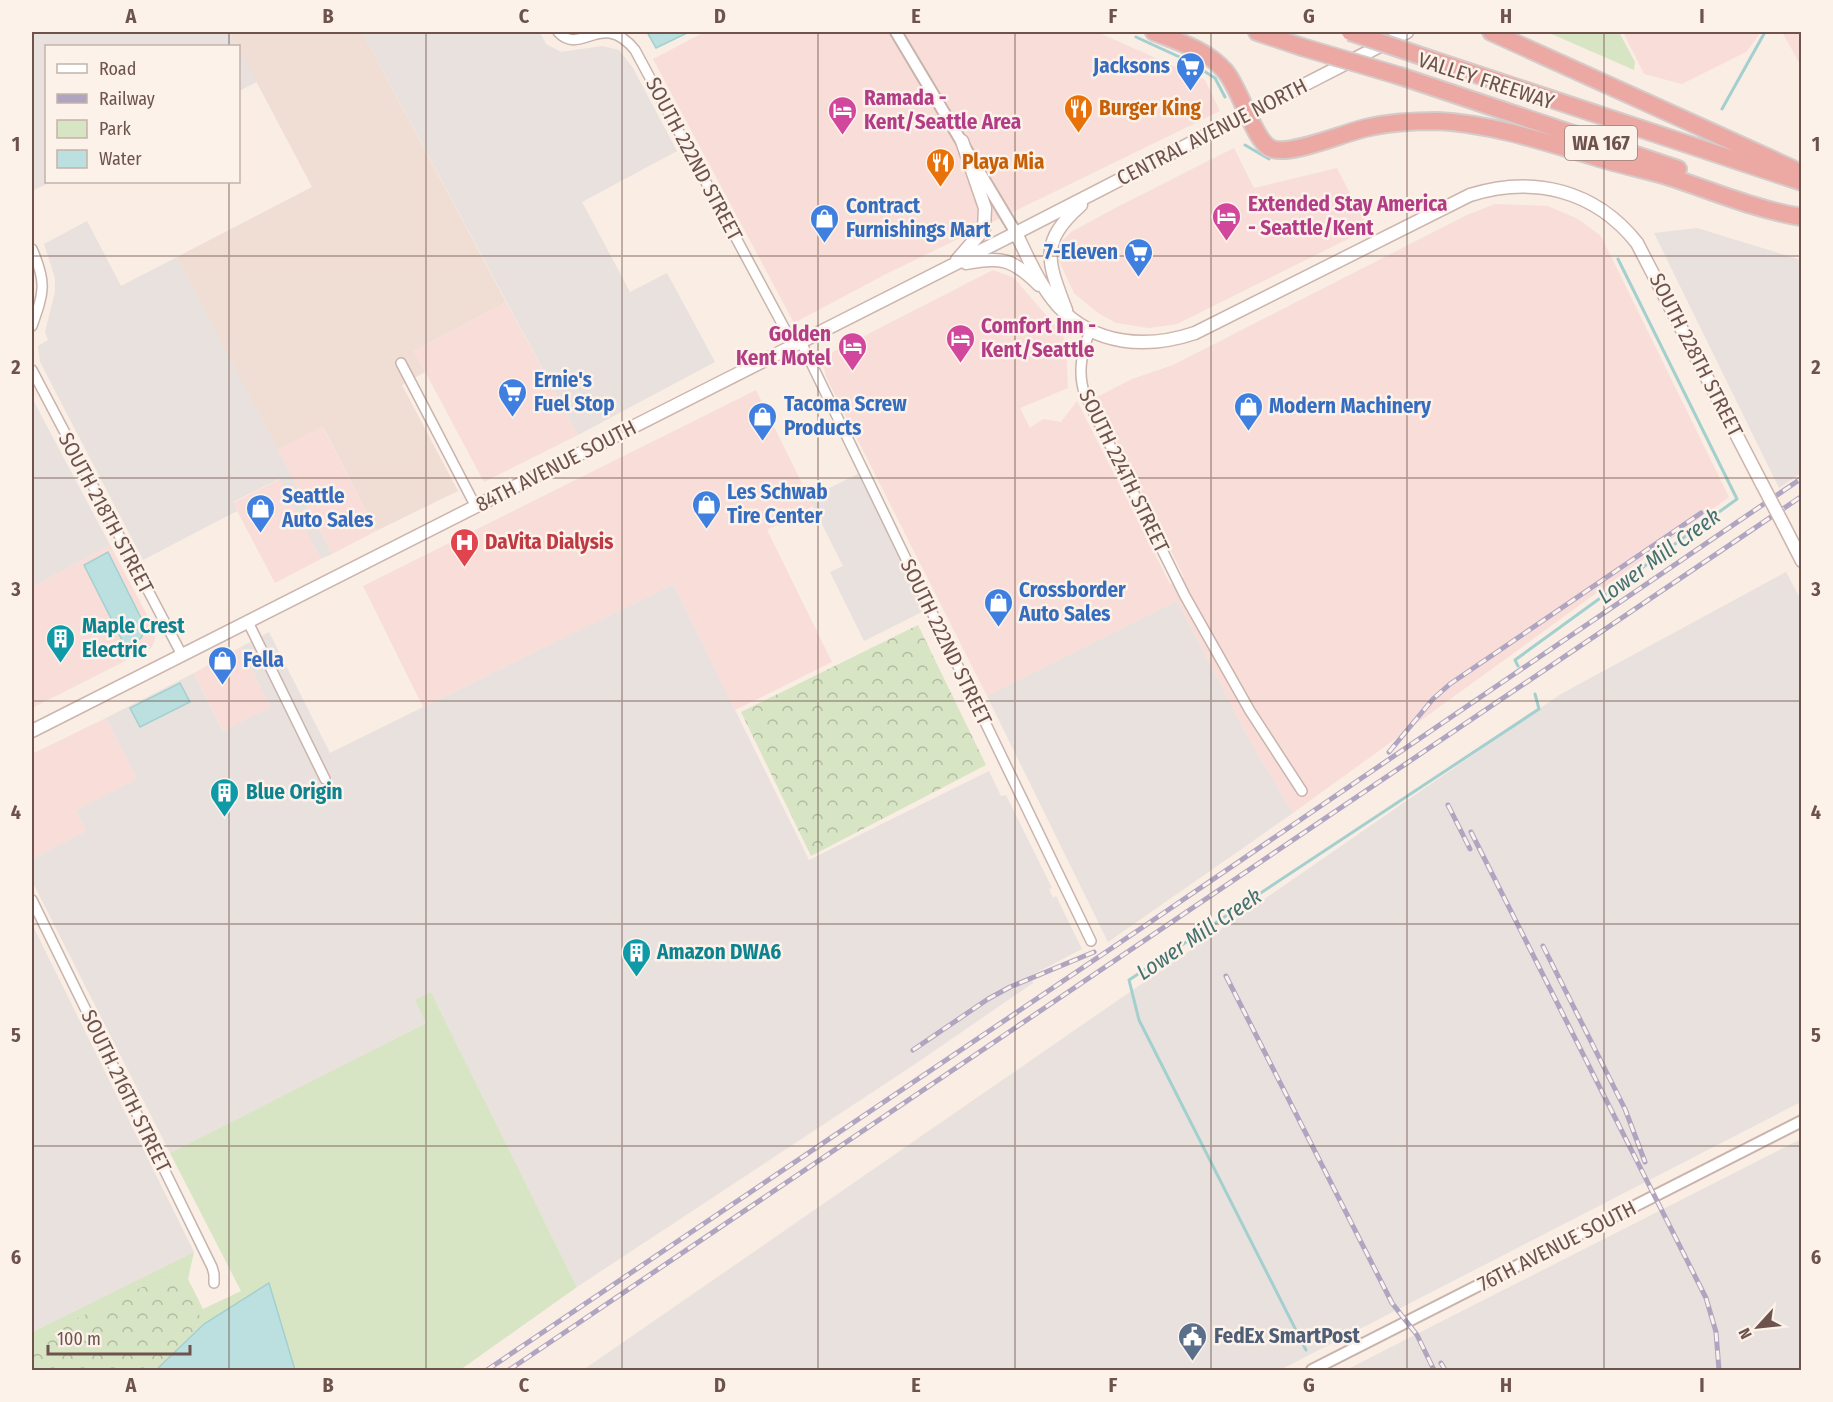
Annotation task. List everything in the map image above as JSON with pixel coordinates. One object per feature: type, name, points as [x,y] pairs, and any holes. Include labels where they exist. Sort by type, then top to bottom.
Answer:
[{"type":"highway","points":[[1154,32],[1197,50],[1219,65],[1231,79],[1256,132],[1265,145],[1280,151],[1293,150],[1373,126],[1438,122],[1477,126],[1666,176],[1776,213],[1802,217]]},
{"type":"highway","name":"VALLEY FREEWAY","points":[[1257,32],[1400,76],[1802,210]]},
{"type":"highway","name":"VALLEY FREEWAY","points":[[1350,32],[1802,182]]},
{"type":"highway","points":[[1491,32],[1802,173]]},
{"type":"highway","points":[[1505,32],[1520,45]]},
{"type":"main road","name":"CENTRAL AVENUE NORTH","points":[[1016,233],[1407,32]]},
{"type":"main road","points":[[953,265],[984,229],[986,218],[985,208],[962,141]]},
{"type":"main road","name":"SOUTH 228TH STREET","points":[[1090,331],[1134,343],[1161,341],[1196,333],[1463,198],[1482,191],[1514,186],[1550,188],[1595,206],[1619,224],[1637,243],[1802,561]]},
{"type":"main road","points":[[1069,316],[1052,272],[1051,246],[1059,228],[1095,193]]},
{"type":"main road","name":"84TH AVENUE SOUTH","points":[[32,731],[1016,233]]},
{"type":"main road","points":[[1016,233],[1052,298]]},
{"type":"main road","points":[[953,265],[997,258],[1017,266],[1029,275],[1069,316],[1090,331]]},
{"type":"street","name":"SOUTH 222ND STREET","points":[[558,32],[572,40],[608,32],[617,33],[627,39],[635,50],[797,344],[1091,941]]},
{"type":"street","points":[[896,32],[1016,233]]},
{"type":"street","points":[[32,249],[43,280],[42,296],[32,326]]},
{"type":"street","name":"SOUTH 224TH STREET","points":[[1090,331],[1081,362],[1081,384],[1085,395],[1191,605],[1250,711],[1302,791]]},
{"type":"street","points":[[401,363],[476,507]]},
{"type":"street","name":"SOUTH 218TH STREET","points":[[32,370],[182,655]]},
{"type":"street","points":[[248,622],[325,778]]},
{"type":"street","name":"SOUTH 216TH STREET","points":[[32,900],[212,1267],[214,1283]]},
{"type":"street","name":"76TH AVENUE SOUTH","points":[[1312,1371],[1802,1120]]},
{"type":"shaded area","points":[[32,32],[230,32],[237,45],[45,45],[45,183],[49,183],[32,191]]},
{"type":"shaded area","points":[[230,32],[362,32],[506,302],[414,351],[425,372],[402,385],[458,491],[376,531],[323,427],[277,450],[177,257],[312,187],[240,51],[240,45],[237,45]]},
{"type":"shaded area","points":[[362,32],[540,32],[546,44],[561,52],[602,46],[619,50],[633,68],[677,151],[582,202],[630,292],[667,273],[715,362],[578,435]]},
{"type":"shaded area","points":[[705,32],[1097,32],[1205,80],[1220,111],[884,275],[794,323],[653,59]]},
{"type":"shaded area","points":[[1623,32],[1761,32],[1746,52],[1682,84],[1644,74]]},
{"type":"shaded area","points":[[1782,32],[1801,32],[1801,66]]},
{"type":"shaded area","points":[[240,49],[257,82],[240,90]]},
{"type":"shaded area","points":[[1234,148],[1254,188],[1337,168],[1368,229],[1177,324],[1149,328],[1116,323],[1098,313],[1074,293],[1059,261],[1062,241],[1071,232]]},
{"type":"shaded area","points":[[1495,204],[1548,206],[1578,219],[1601,236],[1729,497],[1293,813],[1251,743],[1177,601],[987,696],[826,377],[823,363],[827,355],[993,270],[1014,278],[1063,335],[1066,347],[1068,388],[1020,408],[1030,428],[1043,419],[1061,422],[1077,401],[1170,584],[1184,577],[1095,398],[1132,379],[1173,365],[1467,215]]},
{"type":"shaded area","points":[[87,221],[121,286],[177,257],[332,554],[321,559],[279,479],[233,502],[237,511],[143,560],[40,362],[38,346],[48,340],[45,332],[55,292],[55,278],[44,244]]},
{"type":"shaded area","points":[[1697,228],[1801,260],[1801,473],[1779,488],[1654,233]]},
{"type":"shaded area","points":[[506,302],[578,435],[484,482],[414,351]]},
{"type":"shaded area","points":[[756,390],[813,506],[767,530],[832,662],[735,710],[673,584],[423,707],[363,586]]},
{"type":"shaded area","points":[[32,398],[110,545],[32,587]]},
{"type":"shaded area","points":[[322,426],[376,531],[332,554],[277,450]]},
{"type":"shaded area","points":[[858,474],[926,610],[864,641],[830,572],[843,566],[809,498]]},
{"type":"shaded area","points":[[280,479],[321,559],[275,583],[233,503]]},
{"type":"shaded area","points":[[110,545],[155,630],[155,640],[151,648],[32,708],[32,587]]},
{"type":"shaded area","points":[[1786,572],[1802,602],[1801,1102],[1280,1370],[583,1370],[1561,694]]},
{"type":"shaded area","points":[[673,584],[809,860],[989,771],[1001,796],[1006,795],[1052,888],[1049,889],[1053,898],[1056,896],[1082,949],[1030,976],[1033,983],[912,1066],[577,1287],[431,992],[426,1023],[170,1153],[32,881],[32,859],[86,831],[76,810],[137,779],[106,718],[194,673],[223,731],[270,707],[241,647],[269,632],[330,753]]},
{"type":"shaded area","points":[[1177,601],[1251,743],[1293,813],[1108,942],[987,696]]},
{"type":"shaded area","points":[[241,647],[270,707],[223,731],[194,673]]},
{"type":"shaded area","points":[[106,718],[137,779],[76,810],[86,831],[32,859],[32,754]]},
{"type":"shaded area","points":[[32,924],[194,1252],[32,1332]]},
{"type":"shaded area","points":[[1801,1139],[1801,1370],[1346,1370]]},
{"type":"green space","points":[[1547,32],[1619,32],[1635,62],[1634,70]]},
{"type":"green space","points":[[918,625],[986,765],[811,856],[741,712]]},
{"type":"green space","points":[[431,992],[577,1287],[460,1370],[32,1370],[32,1332],[194,1252],[188,1279],[203,1309],[241,1291],[170,1153],[426,1023],[415,1000]]},
{"type":"green space","points":[[176,1271],[204,1324],[156,1370],[32,1370],[32,1340]]},
{"type":"water","points":[[647,32],[689,32],[656,48]]},
{"type":"water","points":[[108,552],[146,628],[141,638],[126,648],[84,565]]},
{"type":"water","points":[[180,683],[190,702],[140,727],[130,708]]},
{"type":"water","points":[[269,1283],[295,1370],[156,1370],[204,1324]]},
{"type":"waterway","name":"Lower Mill Creek","points":[[1722,109],[1765,32]]},
{"type":"waterway","points":[[1136,37],[1186,60],[1215,78],[1225,97]]},
{"type":"waterway","points":[[1245,145],[1269,159]]},
{"type":"waterway","name":"Lower Mill Creek","points":[[1518,666],[1515,660],[1737,499],[1618,259]]},
{"type":"waterway","name":"Lower Mill Creek","points":[[1306,1350],[1139,1020],[1129,980],[1539,709],[1535,694]]},
{"type":"railway","points":[[487,1370],[1802,478]]},
{"type":"railway","points":[[509,1370],[1802,496]]},
{"type":"railway","points":[[1389,752],[1433,699],[1450,684],[1701,513]]},
{"type":"railway","points":[[1448,805],[1470,849]]},
{"type":"railway","points":[[1471,832],[1706,1298],[1716,1332],[1719,1370]]},
{"type":"railway","points":[[1543,946],[1625,1109],[1645,1162]]},
{"type":"railway","points":[[913,1050],[988,999],[1010,987],[1094,952]]},
{"type":"railway","points":[[1226,976],[1392,1303],[1417,1335],[1434,1370]]},
{"type":"railway","points":[[1441,1363],[1445,1370]]},
{"type":"place","name":"Jacksons","points":[[1191,92]]},
{"type":"place","name":"Burger King","points":[[1078,134]]},
{"type":"place","name":"Ramada - Kent/Seattle Area","points":[[843,136]]},
{"type":"place","name":"Playa Mia","points":[[941,188]]},
{"type":"place","name":"Extended Stay America - Seattle/Kent","points":[[1227,242]]},
{"type":"place","name":"Contract Furnishings Mart","points":[[825,244]]},
{"type":"place","name":"7-Eleven","points":[[1139,278]]},
{"type":"place","name":"Comfort Inn - Kent/Seattle","points":[[960,364]]},
{"type":"place","name":"Golden Kent Motel","points":[[852,372]]},
{"type":"place","name":"Ernie's Fuel Stop","points":[[513,418]]},
{"type":"place","name":"Modern Machinery","points":[[1248,432]]},
{"type":"place","name":"Tacoma Screw Products","points":[[763,442]]},
{"type":"place","name":"Les Schwab Tire Center","points":[[706,530]]},
{"type":"place","name":"Seattle Auto Sales","points":[[261,534]]},
{"type":"place","name":"DaVita Dialysis","points":[[464,568]]},
{"type":"place","name":"Crossborder Auto Sales","points":[[998,628]]},
{"type":"place","name":"Maple Crest Electric","points":[[61,664]]},
{"type":"place","name":"Fella","points":[[222,686]]},
{"type":"place","name":"Blue Origin","points":[[225,818]]},
{"type":"place","name":"Amazon DWA6","points":[[636,978]]},
{"type":"place","name":"FedEx SmartPost","points":[[1193,1362]]}]
